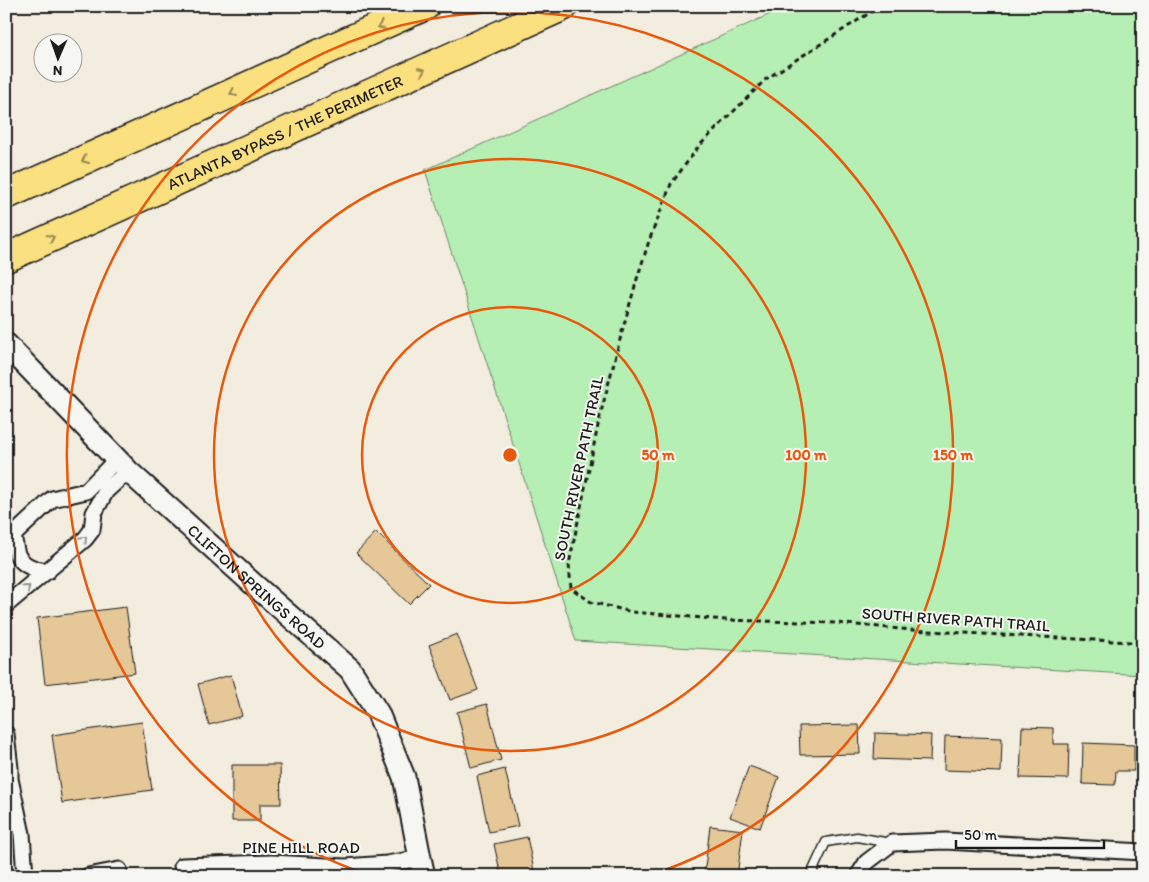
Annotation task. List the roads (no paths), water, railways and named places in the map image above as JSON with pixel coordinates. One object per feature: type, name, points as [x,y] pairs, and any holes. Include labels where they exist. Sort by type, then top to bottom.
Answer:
[{"type":"highway","points":[[6,195],[425,6]]},
{"type":"highway","name":"ATLANTA BYPASS / THE PERIMETER","points":[[6,258],[564,6]]},
{"type":"street","name":"CLIFTON SPRINGS ROAD","points":[[11,350],[122,465],[350,669],[378,712],[404,778],[422,867]]},
{"type":"street","points":[[48,571],[36,570],[22,561],[10,539],[52,499],[86,491],[122,465]]},
{"type":"street","points":[[6,605],[85,539],[92,530],[94,513],[122,465]]},
{"type":"street","points":[[6,734],[10,779],[22,834],[25,876]]},
{"type":"street","points":[[858,876],[867,862],[892,843],[945,841],[1143,852]]},
{"type":"street","name":"PINE HILL ROAD","points":[[182,866],[272,863],[345,867],[387,864],[422,867]]},
{"type":"street","points":[[88,876],[119,870]]},
{"type":"lane","points":[[814,876],[813,870],[826,842],[857,837],[892,843]]}]
